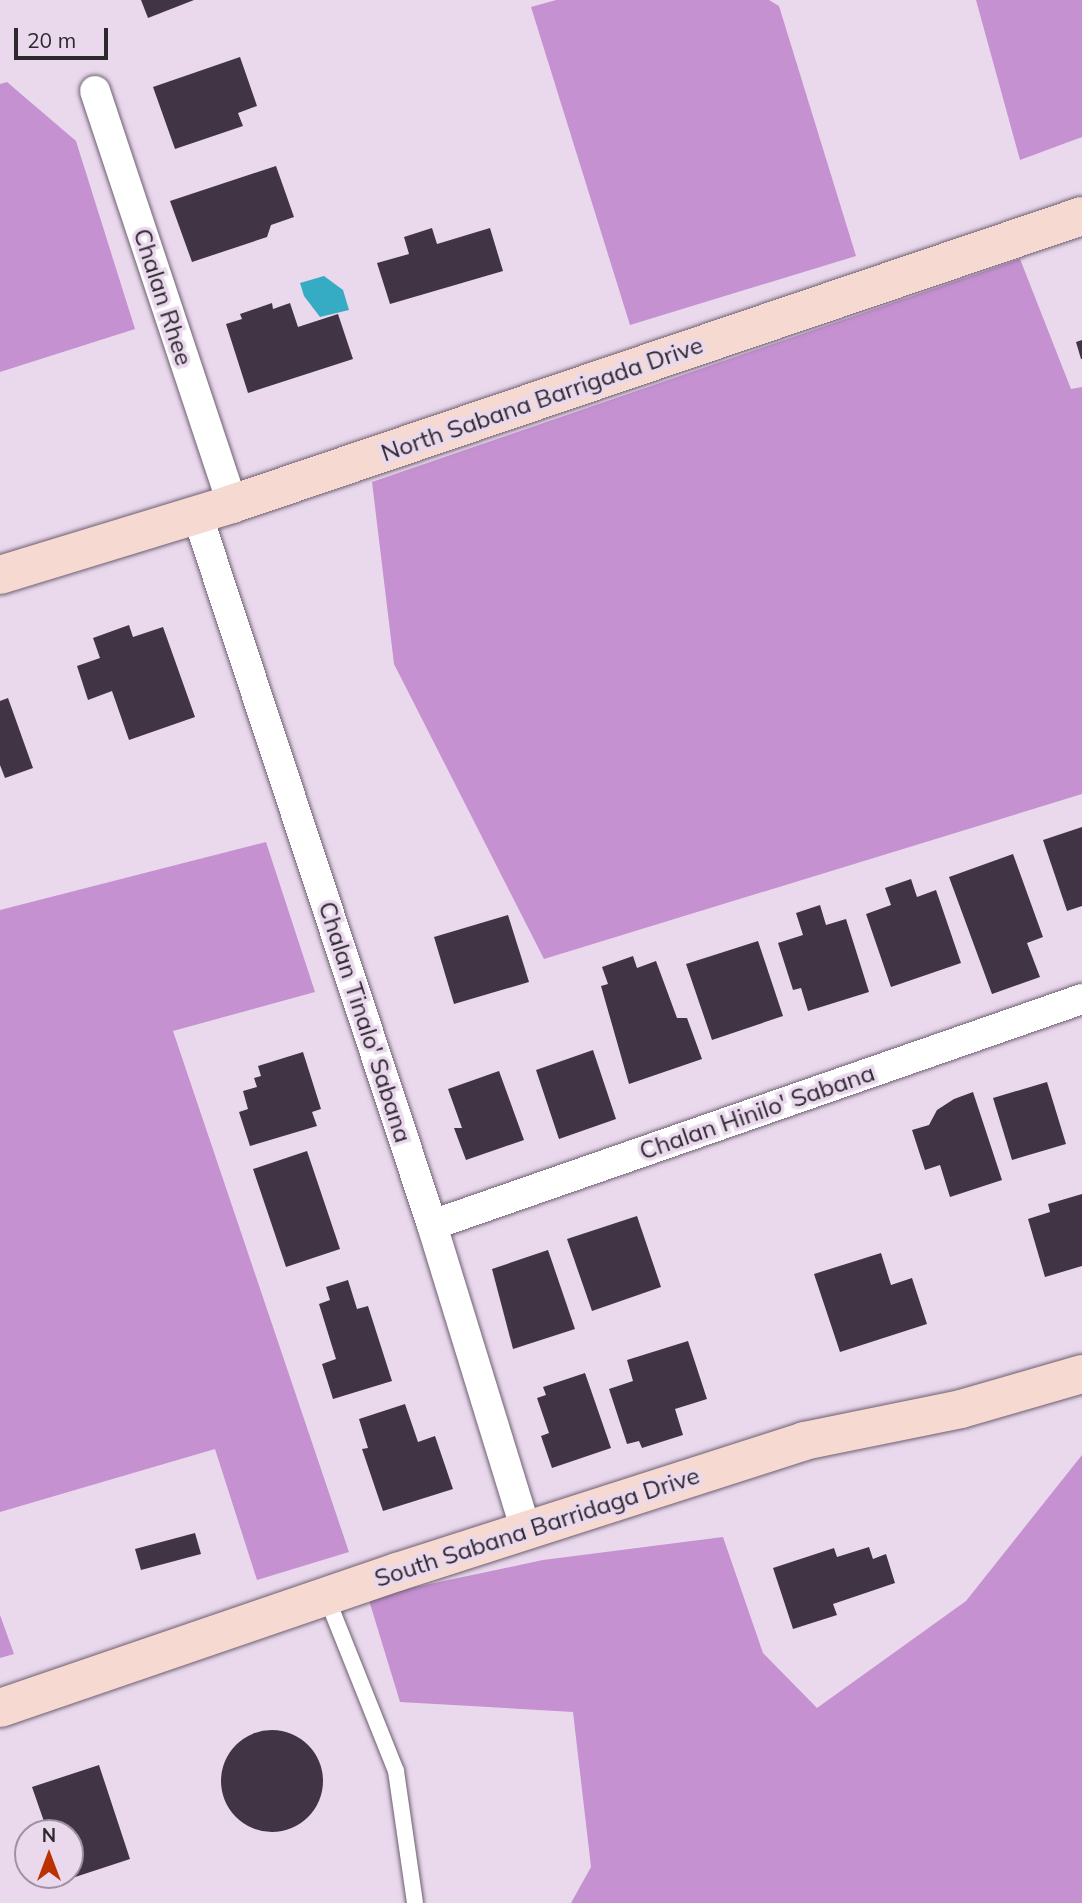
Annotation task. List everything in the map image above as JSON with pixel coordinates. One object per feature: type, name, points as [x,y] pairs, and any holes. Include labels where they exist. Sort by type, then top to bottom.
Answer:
[{"type":"main road","name":"North Sabana Barrigada Drive","points":[[0,575],[215,509],[1082,216]]},
{"type":"main road","name":"South Sabana Barridaga Drive","points":[[0,1707],[326,1596],[804,1441],[961,1409],[1082,1374]]},
{"type":"street","name":"Chalan Rhee","points":[[95,91],[215,509]]},
{"type":"street","name":"Chalan Tinalo' Sabana","points":[[215,509],[526,1531]]},
{"type":"street","name":"Chalan Hinilo' Sabana","points":[[432,1225],[1082,999]]},
{"type":"lane","points":[[326,1596],[396,1770],[415,1903]]},
{"type":"shaded area","points":[[556,0],[769,0],[779,6],[856,256],[630,325],[531,7]]},
{"type":"shaded area","points":[[976,0],[1082,0],[1082,137],[1020,160]]},
{"type":"shaded area","points":[[7,82],[76,141],[135,329],[0,372],[0,84]]},
{"type":"shaded area","points":[[1020,259],[1071,389],[1082,387],[1082,794],[544,959],[394,664],[372,482]]},
{"type":"shaded area","points":[[266,842],[315,992],[173,1031],[349,1552],[257,1580],[215,1449],[0,1512],[0,910]]},
{"type":"shaded area","points":[[1082,1455],[1082,1903],[571,1903],[591,1867],[573,1712],[400,1702],[368,1597],[543,1560],[723,1537],[763,1653],[817,1708],[966,1601]]},
{"type":"shaded area","points":[[0,1615],[14,1654],[0,1658]]},
{"type":"water","points":[[324,276],[343,290],[349,310],[320,317],[304,296],[300,283]]},
{"type":"building","points":[[141,0],[194,0],[148,18]]},
{"type":"building","points":[[240,57],[257,106],[238,113],[243,126],[175,149],[153,87]]},
{"type":"building","points":[[276,166],[294,217],[271,225],[267,237],[192,262],[170,201]]},
{"type":"building","points":[[432,228],[437,244],[490,228],[503,271],[390,304],[377,263],[409,254],[404,237]]},
{"type":"building","points":[[272,303],[273,309],[290,303],[298,327],[338,314],[353,359],[248,393],[226,324],[242,319],[240,314]]},
{"type":"building","points":[[1082,340],[1082,359],[1081,359],[1076,342]]},
{"type":"building","points":[[129,625],[133,637],[163,627],[195,717],[129,740],[112,691],[88,700],[77,666],[100,658],[93,638]]},
{"type":"building","points":[[8,698],[33,768],[5,778],[0,765],[0,701]]},
{"type":"building","points":[[1082,827],[1082,906],[1067,911],[1043,840]]},
{"type":"building","points":[[1013,854],[1043,937],[1027,943],[1040,977],[992,994],[949,877]]},
{"type":"building","points":[[911,879],[917,897],[936,890],[961,963],[891,987],[866,914],[891,905],[885,888]]},
{"type":"building","points":[[820,905],[826,925],[846,919],[869,992],[808,1011],[801,988],[793,990],[778,943],[803,935],[796,913]]},
{"type":"building","points":[[508,915],[529,982],[454,1004],[434,937]]},
{"type":"building","points":[[758,941],[783,1016],[712,1040],[686,964]]},
{"type":"building","points":[[633,956],[637,968],[656,961],[677,1018],[687,1018],[702,1059],[629,1084],[601,986],[608,984],[602,967]]},
{"type":"building","points":[[593,1050],[616,1119],[559,1139],[536,1070]]},
{"type":"building","points":[[303,1052],[321,1109],[312,1112],[317,1126],[250,1146],[239,1112],[248,1109],[243,1091],[257,1087],[254,1078],[261,1076],[258,1066]]},
{"type":"building","points":[[499,1071],[524,1140],[466,1160],[454,1128],[462,1128],[448,1089]]},
{"type":"building","points":[[1047,1082],[1066,1144],[1012,1160],[993,1098]]},
{"type":"building","points":[[973,1092],[1002,1180],[950,1197],[940,1165],[925,1170],[912,1130],[929,1125],[937,1110],[954,1099]]},
{"type":"building","points":[[307,1151],[340,1249],[286,1267],[253,1169]]},
{"type":"building","points":[[1082,1194],[1082,1266],[1045,1277],[1028,1219],[1050,1212],[1048,1204]]},
{"type":"building","points":[[637,1216],[661,1287],[592,1311],[567,1239]]},
{"type":"building","points":[[548,1250],[575,1329],[513,1349],[492,1269]]},
{"type":"building","points":[[881,1253],[891,1285],[912,1278],[927,1324],[840,1352],[814,1274]]},
{"type":"building","points":[[348,1280],[357,1309],[368,1306],[392,1381],[333,1399],[322,1364],[336,1359],[319,1304],[330,1300],[326,1287]]},
{"type":"building","points":[[688,1341],[707,1399],[675,1409],[683,1435],[642,1448],[639,1441],[627,1444],[609,1389],[633,1381],[627,1360]]},
{"type":"building","points":[[585,1373],[611,1448],[552,1468],[541,1436],[549,1433],[537,1398],[546,1395],[543,1387]]},
{"type":"building","points":[[405,1404],[418,1442],[435,1436],[453,1489],[383,1511],[362,1449],[368,1448],[359,1419]]},
{"type":"building","points":[[195,1533],[201,1554],[141,1570],[135,1549]]},
{"type":"building","points":[[869,1547],[873,1559],[886,1554],[895,1583],[833,1604],[837,1615],[793,1629],[773,1568],[834,1548],[837,1557]]},
{"type":"building","points":[[272,1730],[292,1733],[315,1752],[320,1761],[323,1781],[320,1801],[301,1824],[292,1829],[272,1832],[252,1829],[229,1810],[224,1801],[221,1781],[224,1761],[243,1738],[252,1733]]},
{"type":"building","points":[[99,1765],[130,1859],[84,1874],[84,1819],[43,1819],[32,1787]]}]
